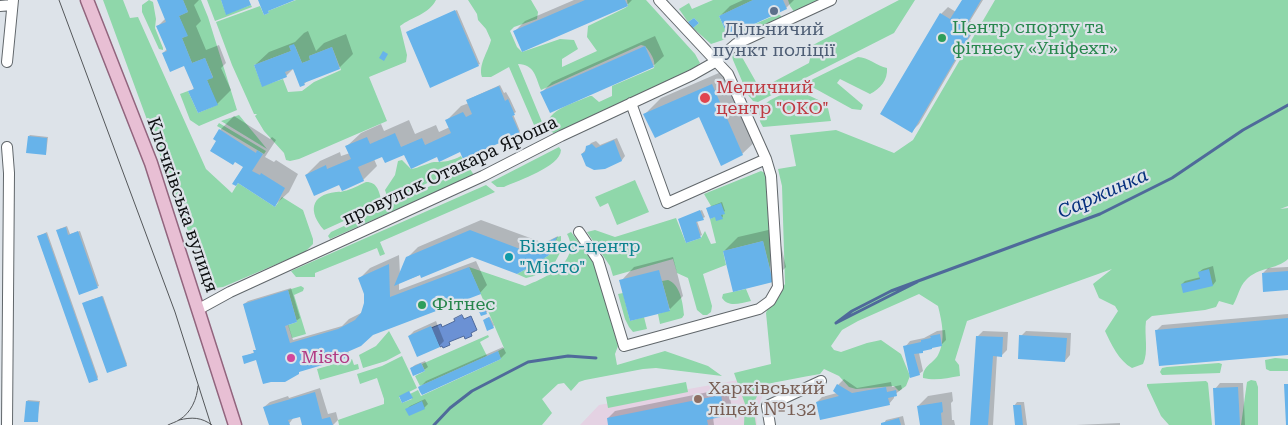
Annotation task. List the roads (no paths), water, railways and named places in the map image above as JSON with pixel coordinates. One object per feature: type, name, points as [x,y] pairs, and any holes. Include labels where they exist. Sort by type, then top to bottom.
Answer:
[{"type":"main road","name":"Клочківська вулиця","points":[[87,0],[151,163],[236,425]]},
{"type":"street","points":[[579,232],[598,260],[624,346],[759,309],[770,301],[778,287],[771,176],[766,159],[728,74],[659,0]]},
{"type":"street","name":"провулок Отакара Яроша","points":[[199,309],[230,292],[483,176],[552,140],[692,75],[715,62],[736,44],[831,0]]},
{"type":"street","points":[[0,6],[13,3],[7,62]]},
{"type":"street","points":[[631,103],[667,204],[766,159]]},
{"type":"street","points":[[6,147],[4,172],[7,425]]},
{"type":"street","points":[[770,425],[767,406],[821,381]]},
{"type":"water","points":[[462,315],[464,319],[471,316],[477,330],[471,333],[472,336],[465,339],[464,336],[449,342],[450,345],[443,348],[442,346],[440,347],[431,328],[441,324],[442,327],[455,321],[454,319]]},
{"type":"waterway","name":"Саржинка","points":[[917,282],[836,323],[852,311],[891,291],[1100,214],[1172,178],[1243,130],[1288,105]]},
{"type":"waterway","name":"Саржинка","points":[[434,425],[450,408],[472,391],[528,362],[568,356],[596,358]]},
{"type":"tram line","points":[[59,0],[175,312],[211,425]]},
{"type":"tram line","points":[[168,425],[178,421],[190,410],[195,401],[198,386]]},
{"type":"tram line","points":[[179,420],[196,418],[212,425]]},
{"type":"place","name":"Дільничий пункт поліції","points":[[774,11]]},
{"type":"place","name":"Центр спорту та фітнесу «Уніфехт»","points":[[942,38]]},
{"type":"place","name":"Медичний центр \"ОКО\"","points":[[705,98]]},
{"type":"place","name":"Бізнес-центр \"Місто\"","points":[[509,257]]},
{"type":"place","name":"Фітнес","points":[[422,305]]},
{"type":"place","name":"Misto","points":[[291,358]]},
{"type":"place","name":"Харківський ліцей №132","points":[[698,399]]}]
